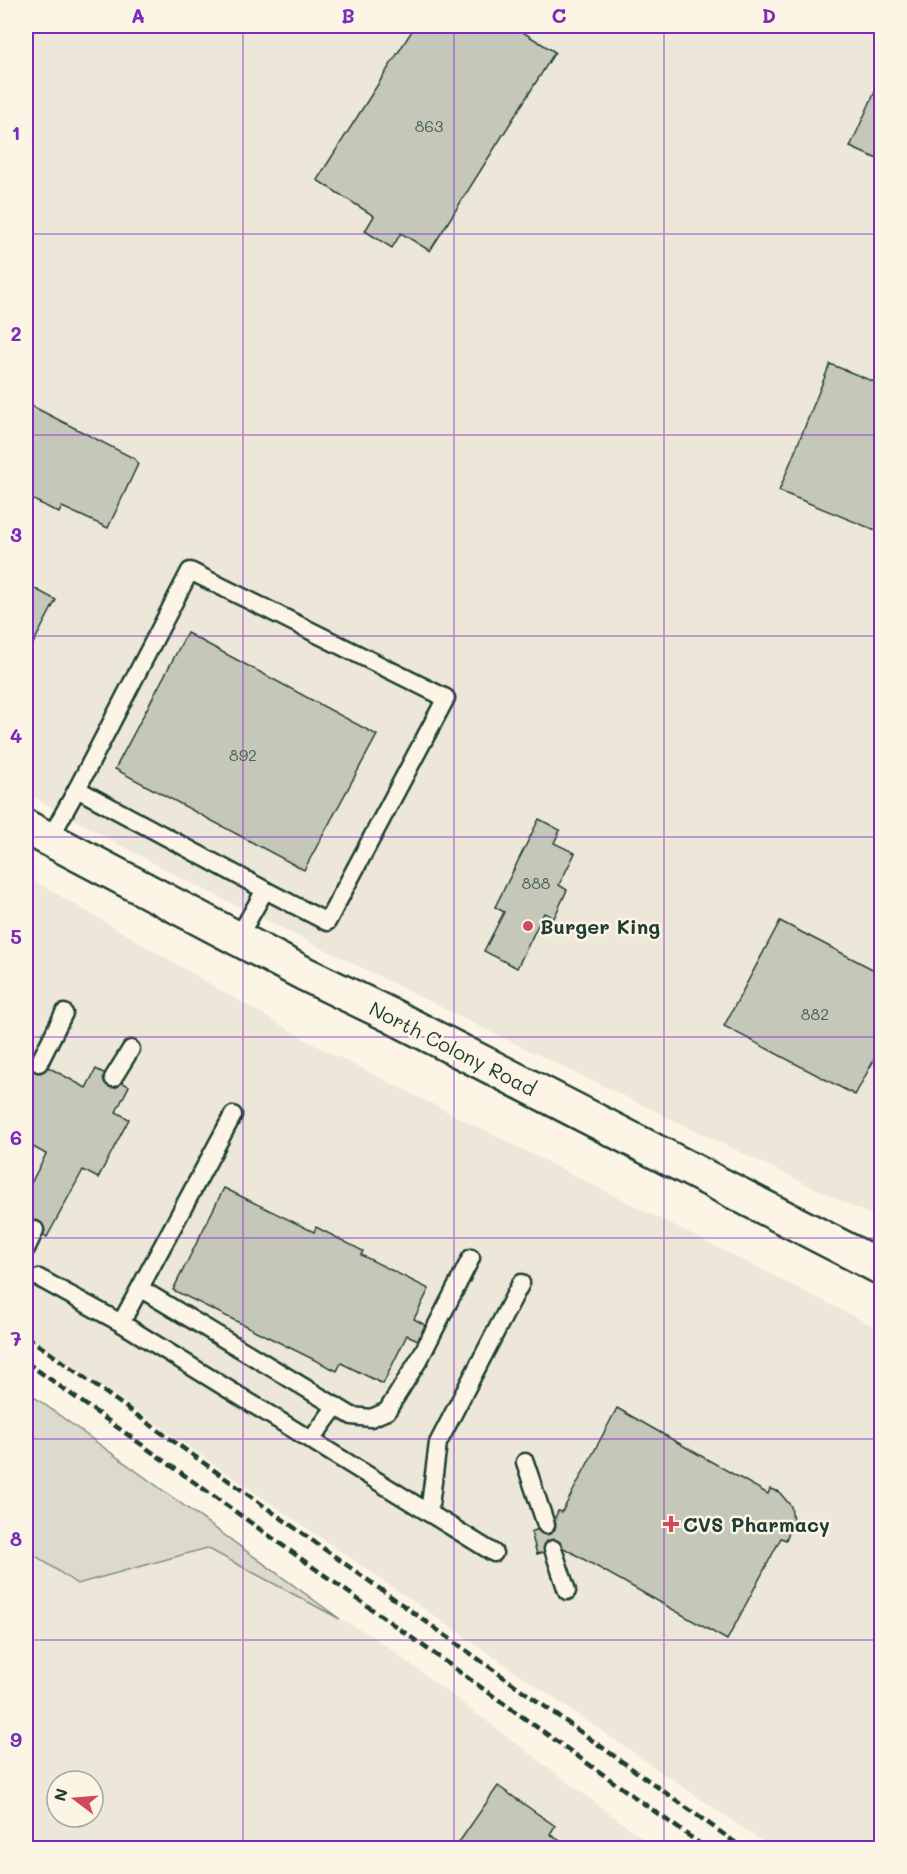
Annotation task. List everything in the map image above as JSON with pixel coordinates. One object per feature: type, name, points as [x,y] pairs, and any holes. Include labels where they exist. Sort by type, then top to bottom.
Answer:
[{"type":"main road","name":"North Colony Road","points":[[37,834],[305,975],[392,1016],[882,1268]]},
{"type":"lane","points":[[37,834],[77,789],[190,571],[446,698],[327,922],[77,789]]},
{"type":"lane","points":[[238,938],[264,890]]},
{"type":"lane","points":[[39,1063],[64,1013]]},
{"type":"lane","points":[[113,1078],[131,1049]]},
{"type":"lane","points":[[121,1323],[233,1115]]},
{"type":"lane","points":[[26,1249],[35,1230]]},
{"type":"lane","points":[[141,1288],[352,1416],[371,1418],[387,1411],[420,1358],[471,1258]]},
{"type":"lane","points":[[39,1278],[121,1323],[494,1553]]},
{"type":"lane","points":[[429,1513],[438,1443],[521,1283]]},
{"type":"lane","points":[[311,1440],[336,1406]]},
{"type":"lane","points":[[525,1462],[546,1525]]},
{"type":"lane","points":[[553,1549],[567,1591]]},
{"type":"shaded area","points":[[26,26],[881,26],[881,1220],[491,1032],[179,877],[26,793]]},
{"type":"shaded area","points":[[26,876],[313,1044],[881,1330],[881,1848],[772,1848],[26,1335]]},
{"type":"shaded area","points":[[26,1391],[340,1619],[207,1548],[77,1584],[26,1549]]},
{"type":"shaded area","points":[[207,1547],[374,1637],[656,1848],[26,1848],[26,1549],[78,1583]]},
{"type":"building","points":[[415,26],[513,26],[555,52],[430,251],[401,233],[392,248],[365,231],[374,216],[317,180]]},
{"type":"building","points":[[882,76],[882,161],[850,147]]},
{"type":"building","points":[[830,364],[882,385],[882,533],[779,491]]},
{"type":"building","points":[[26,403],[135,459],[138,464],[108,528],[62,507],[59,513],[26,496]]},
{"type":"building","points":[[26,584],[56,600],[27,655],[26,654]]},
{"type":"building","points":[[187,633],[377,735],[304,870],[115,769]]},
{"type":"building","points":[[539,819],[560,830],[554,843],[575,853],[559,885],[567,890],[554,918],[544,913],[517,968],[484,951],[504,912],[495,907]]},
{"type":"building","points":[[780,921],[882,974],[882,1045],[855,1095],[724,1026]]},
{"type":"building","points":[[26,1055],[86,1088],[96,1069],[129,1086],[116,1112],[129,1119],[98,1178],[83,1170],[47,1237],[26,1226],[26,1193],[46,1154],[26,1143]]},
{"type":"building","points":[[224,1188],[314,1232],[316,1227],[363,1251],[361,1255],[429,1289],[414,1319],[425,1325],[418,1340],[407,1335],[383,1384],[341,1363],[337,1371],[173,1290]]},
{"type":"building","name":"CVS Pharmacy","points":[[617,1408],[768,1494],[770,1489],[779,1492],[791,1506],[793,1521],[786,1540],[781,1538],[727,1640],[562,1547],[537,1554],[531,1532],[553,1523],[558,1511],[562,1512]]},
{"type":"building","points":[[498,1786],[555,1826],[550,1834],[571,1848],[455,1848]]},
{"type":"railway","points":[[26,1336],[743,1848]]},
{"type":"railway","points":[[26,1362],[706,1848]]},
{"type":"place","name":"Burger King","points":[[528,926]]},
{"type":"place","name":"CVS Pharmacy","points":[[671,1524]]}]
